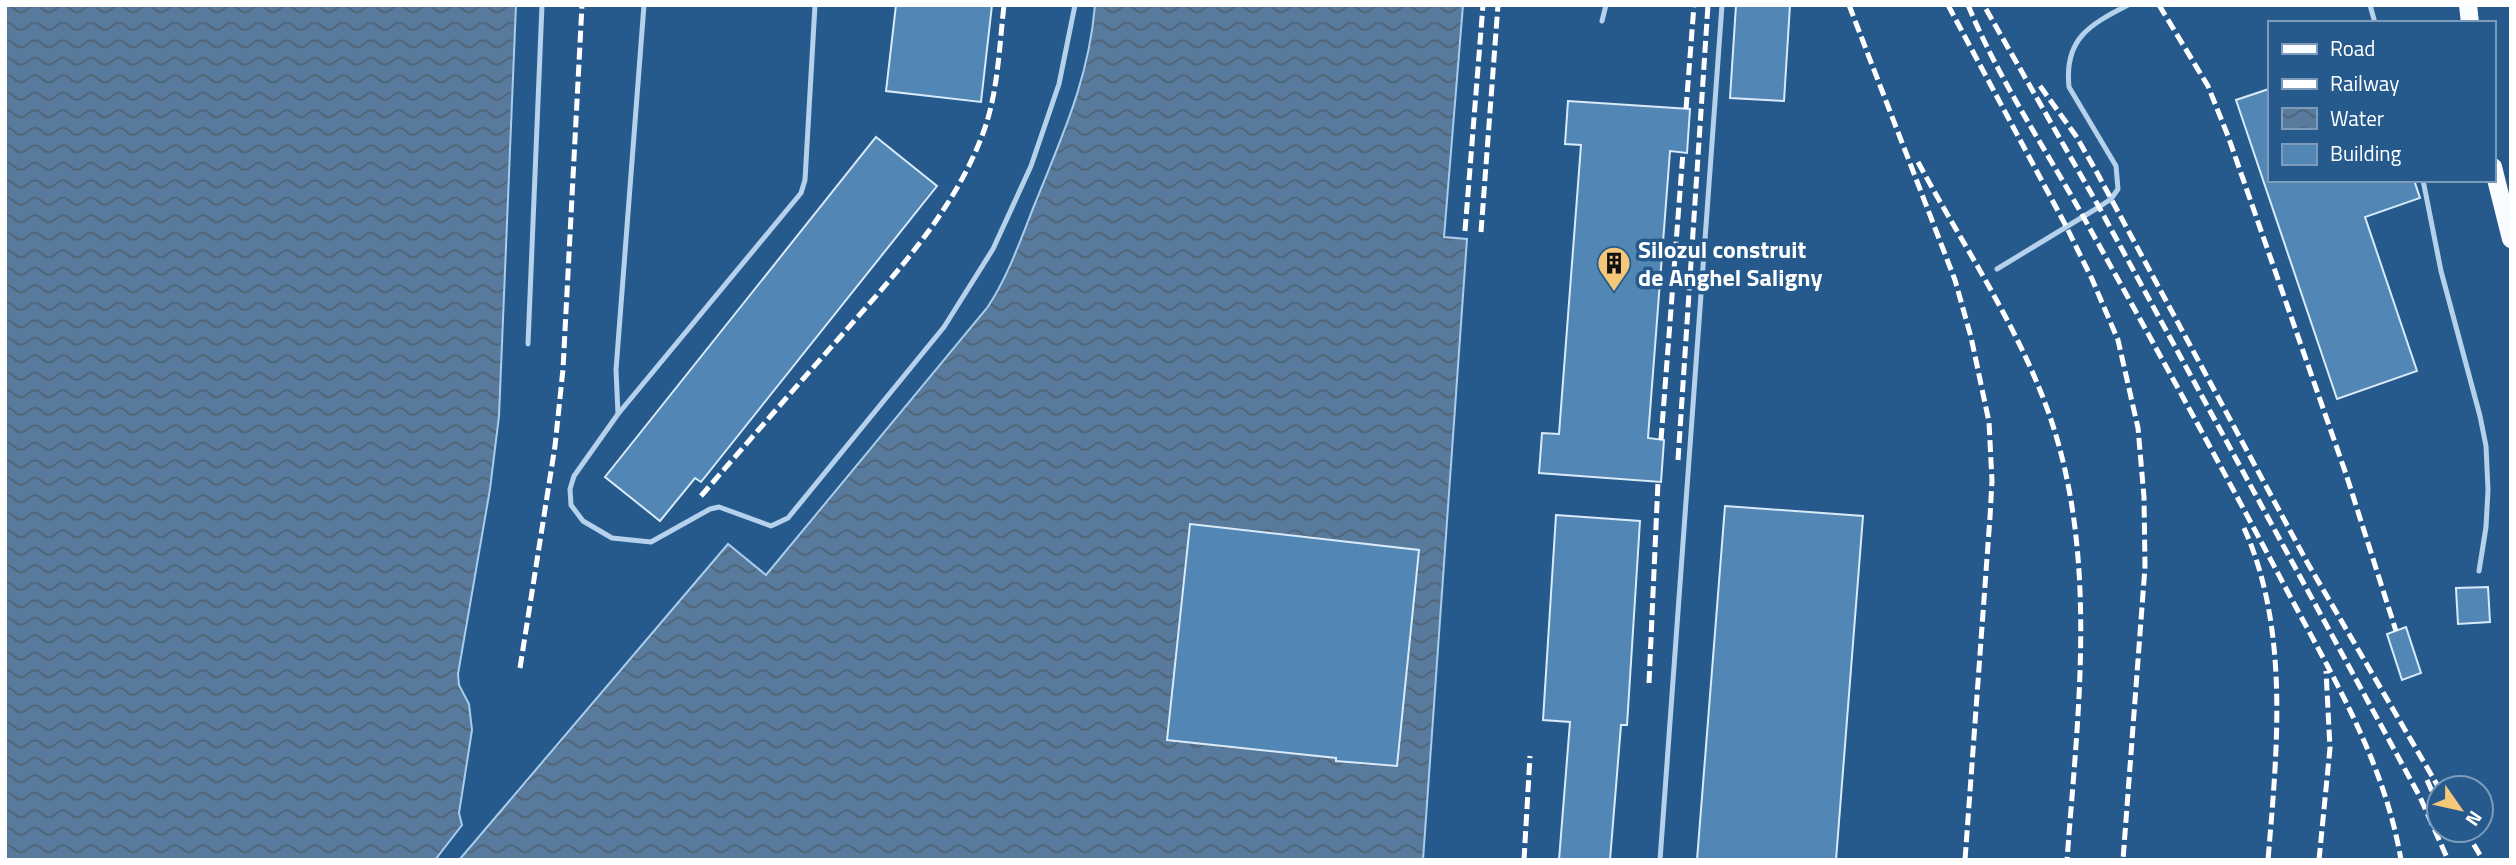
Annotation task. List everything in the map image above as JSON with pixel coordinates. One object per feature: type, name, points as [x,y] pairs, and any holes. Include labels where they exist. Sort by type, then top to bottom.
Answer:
[{"type":"main road","points":[[2495,175],[2511,239]]},
{"type":"lane","points":[[528,344],[542,5]]},
{"type":"lane","points":[[618,414],[617,370],[644,5]]},
{"type":"lane","points":[[815,5],[805,180],[801,193],[618,414],[574,475],[570,489],[572,505],[583,521],[612,538],[651,542],[710,509],[719,507],[771,526],[789,518],[944,327],[993,249],[1031,166],[1059,85],[1075,5]]},
{"type":"lane","points":[[1602,21],[1606,5]]},
{"type":"lane","points":[[1660,860],[1722,5]]},
{"type":"lane","points":[[1997,268],[2099,207],[2111,199],[2118,188],[2116,166],[2068,86],[2067,73],[2068,59],[2083,34],[2128,5]]},
{"type":"lane","points":[[2423,182],[2441,271],[2486,446],[2488,491],[2479,571]]},
{"type":"water","points":[[5,5],[516,5],[499,416],[490,489],[458,674],[459,685],[469,704],[472,730],[459,813],[462,825],[435,860],[5,860]]},
{"type":"water","points":[[1095,5],[1463,5],[1444,237],[1467,239],[1423,860],[459,860],[728,544],[766,575],[987,308],[1014,256],[1073,105],[1087,57]]},
{"type":"building","points":[[896,5],[992,5],[981,102],[886,91]]},
{"type":"building","points":[[1736,5],[1790,5],[1784,101],[1730,98]]},
{"type":"building","points":[[2268,89],[2268,182],[2415,182],[2420,198],[2365,217],[2417,371],[2337,399],[2236,100]]},
{"type":"building","name":"Silozul construit de Anghel Saligny","points":[[1568,101],[1690,109],[1687,153],[1670,151],[1648,438],[1664,440],[1661,482],[1539,473],[1542,433],[1559,434],[1581,145],[1565,144]]},
{"type":"building","points":[[876,137],[937,186],[701,482],[695,478],[660,521],[605,477]]},
{"type":"building","points":[[1725,506],[1863,516],[1836,860],[1697,860]]},
{"type":"building","points":[[1556,515],[1640,521],[1627,725],[1621,725],[1610,860],[1559,860],[1570,722],[1543,720]]},
{"type":"building","points":[[1190,524],[1419,550],[1397,766],[1167,740]]},
{"type":"building","points":[[2488,587],[2490,622],[2458,624],[2456,588]]},
{"type":"building","points":[[2406,627],[2421,673],[2402,680],[2387,634]]},
{"type":"railway","points":[[520,668],[555,446],[563,369],[582,5]]},
{"type":"railway","points":[[701,496],[901,266],[955,191],[970,164],[987,120],[997,72],[1004,5]]},
{"type":"railway","points":[[1465,231],[1483,5]]},
{"type":"railway","points":[[1481,232],[1498,5]]},
{"type":"railway","points":[[1686,109],[1694,5]]},
{"type":"railway","points":[[1678,460],[1708,5]]},
{"type":"railway","points":[[1849,5],[1955,280],[1971,337],[1989,422],[1992,481],[1965,860]]},
{"type":"railway","points":[[1948,5],[2092,279],[2118,340],[2138,428],[2144,497],[2145,567],[2123,860]]},
{"type":"railway","points":[[1968,5],[2008,87],[2163,360],[2341,693],[2357,725],[2383,791],[2401,860]]},
{"type":"railway","points":[[2159,5],[2208,86],[2228,136],[2346,474],[2396,631]]},
{"type":"railway","points":[[1986,9],[2099,207],[2420,797],[2448,860]]},
{"type":"railway","points":[[2040,86],[2076,136],[2095,169],[2307,562],[2431,774]]},
{"type":"railway","points":[[1661,440],[1683,152]]},
{"type":"railway","points":[[1918,162],[2020,346],[2048,411],[2064,465],[2074,521],[2081,634],[2067,860]]},
{"type":"railway","points":[[1649,683],[1658,482]]},
{"type":"railway","points":[[2244,528],[2259,567],[2274,649],[2277,692],[2275,777],[2268,860]]},
{"type":"railway","points":[[2319,860],[2330,748],[2326,671]]},
{"type":"railway","points":[[1524,860],[1530,756]]},
{"type":"railway","points":[[2473,844],[2483,860]]},
{"type":"place","name":"Silozul construit de Anghel Saligny","points":[[1614,293]]}]
